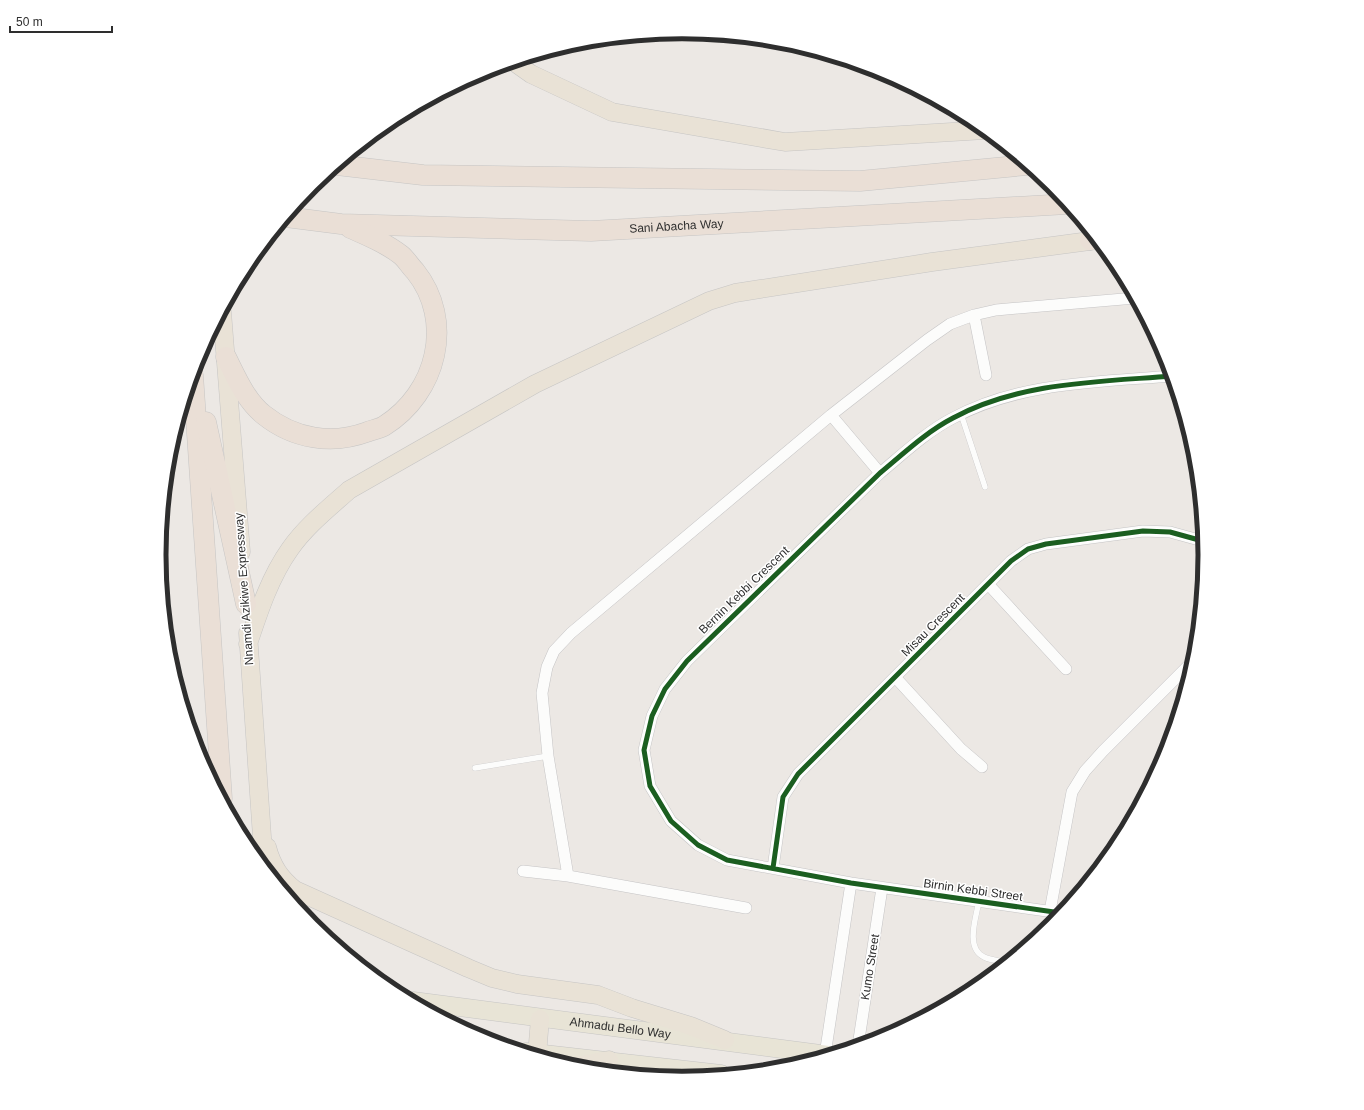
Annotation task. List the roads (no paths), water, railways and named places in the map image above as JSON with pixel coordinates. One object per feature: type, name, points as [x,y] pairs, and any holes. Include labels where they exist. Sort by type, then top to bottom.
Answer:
[{"type":"highway","points":[[519,65],[531,74],[612,112],[785,142],[975,131]]},
{"type":"highway","points":[[344,166],[423,175],[860,181],[1020,166]]},
{"type":"highway","name":"Sani Abacha Way","points":[[292,218],[341,224],[591,231],[1060,204]]},
{"type":"highway","points":[[226,357],[247,396],[263,414],[280,426],[299,435],[329,440],[352,438],[382,427],[398,416],[420,392],[436,350],[437,327],[433,305],[424,283],[402,256],[386,244],[341,224]]},
{"type":"highway","points":[[248,644],[265,593],[290,548],[322,514],[349,490],[549,378],[709,301],[735,293],[932,262],[1091,240]]},
{"type":"highway","name":"Nnamdi Azikiwe Expressway","points":[[223,320],[246,604],[263,856]]},
{"type":"highway","points":[[196,380],[246,604]]},
{"type":"highway","points":[[194,387],[221,787]]},
{"type":"highway","points":[[260,813],[274,867],[282,880],[295,890],[310,898],[492,978],[517,984],[598,995],[632,1008],[692,1026],[725,1040]]},
{"type":"highway","points":[[534,1049],[540,1019]]},
{"type":"highway","points":[[592,1063],[609,1060]]},
{"type":"main road","name":"Ahmadu Bello Way","points":[[428,1004],[540,1019],[725,1040],[815,1053]]},
{"type":"main road","points":[[557,1055],[694,1071]]},
{"type":"street","points":[[568,876],[548,756],[542,693],[547,667],[554,651],[571,632],[831,415],[950,324],[974,315],[996,310],[1130,298]]},
{"type":"street","points":[[974,315],[986,375]]},
{"type":"street","name":"Bernin Kebbi Crescent","points":[[882,888],[726,860],[698,845],[671,821],[650,786],[644,750],[652,716],[665,689],[687,661],[880,473],[914,445],[952,418],[994,400],[1026,390],[1073,384],[1166,376]]},
{"type":"street","points":[[831,415],[880,473]]},
{"type":"street","name":"Misau Crescent","points":[[773,868],[783,797],[798,774],[1011,561],[1028,549],[1046,544],[1143,531],[1170,532],[1198,540]]},
{"type":"street","points":[[988,584],[1066,669]]},
{"type":"street","points":[[1050,911],[1072,792],[1085,771],[1103,751],[1185,669]]},
{"type":"street","points":[[895,677],[961,749],[982,767]]},
{"type":"street","points":[[523,871],[568,876],[746,908]]},
{"type":"street","points":[[827,1050],[851,883]]},
{"type":"street","name":"Birnin Kebbi Street","points":[[882,888],[1055,912]]},
{"type":"street","name":"Kumo Street","points":[[859,1040],[882,888]]},
{"type":"lane","points":[[961,414],[985,487]]},
{"type":"lane","points":[[475,768],[548,756]]},
{"type":"lane","points":[[979,901],[973,944],[974,948],[976,952],[985,958],[1000,961]]}]
